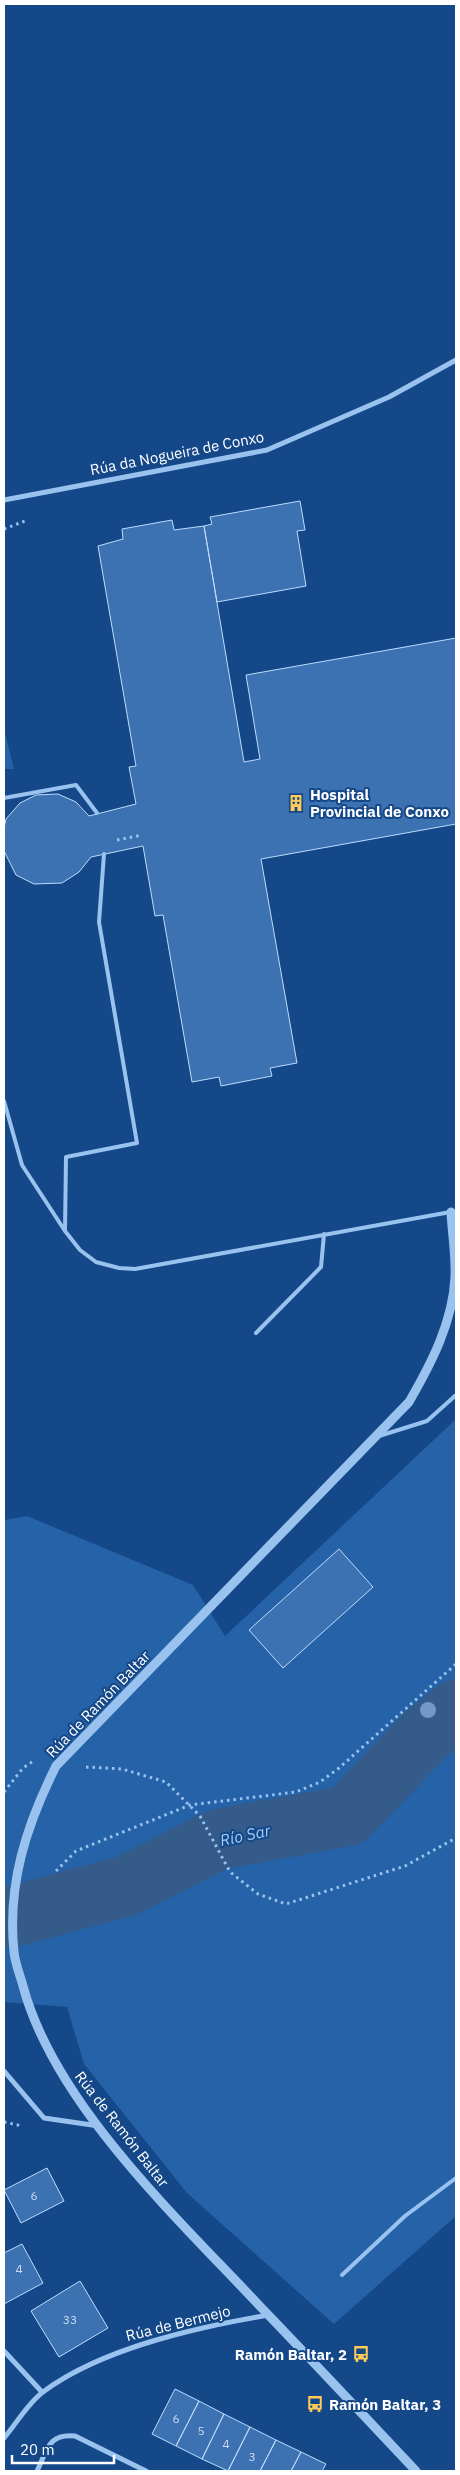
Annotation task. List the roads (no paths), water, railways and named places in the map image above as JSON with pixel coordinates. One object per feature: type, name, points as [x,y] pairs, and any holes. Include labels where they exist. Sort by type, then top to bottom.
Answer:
[{"type":"street","name":"Rúa da Nogueira de Conxo","points":[[4,500],[266,450],[389,397],[456,360]]},
{"type":"street","name":"Rúa de Ramón Baltar","points":[[416,2471],[159,2199],[99,2126],[63,2075],[42,2038],[29,2007],[14,1954],[13,1903],[21,1853],[35,1808],[56,1766],[409,1402],[426,1372],[441,1338],[451,1306],[455,1277],[454,1212]]},
{"type":"street","points":[[4,2071],[44,2118],[99,2126]]},
{"type":"street","name":"Rúa de Bermejo","points":[[4,2438],[42,2392],[75,2373],[128,2348],[238,2320],[269,2315]]},
{"type":"street","points":[[4,2351],[42,2392]]},
{"type":"street","points":[[38,2471],[52,2441],[58,2436],[64,2435],[75,2436],[146,2471]]},
{"type":"lane","points":[[4,798],[76,785],[98,814]]},
{"type":"lane","points":[[65,1231],[66,1157],[137,1143],[99,922],[104,854]]},
{"type":"lane","points":[[4,1101],[22,1165],[65,1231],[80,1250],[96,1262],[119,1268],[135,1269],[454,1212]]},
{"type":"lane","points":[[256,1333],[321,1267],[324,1234]]},
{"type":"lane","points":[[376,1437],[427,1422],[456,1395]]},
{"type":"lane","points":[[342,2275],[405,2216],[456,2178]]},
{"type":"waterway","name":"Río Sar","points":[[4,1916],[10,1917],[126,1886],[219,1839],[347,1816],[426,1734],[456,1710]]},
{"type":"place","name":"Hospital Provincial de Conxo","points":[[296,803]]},
{"type":"place","name":"Ramón Baltar, 2","points":[[361,2354]]},
{"type":"place","name":"Ramón Baltar, 3","points":[[315,2404]]}]
